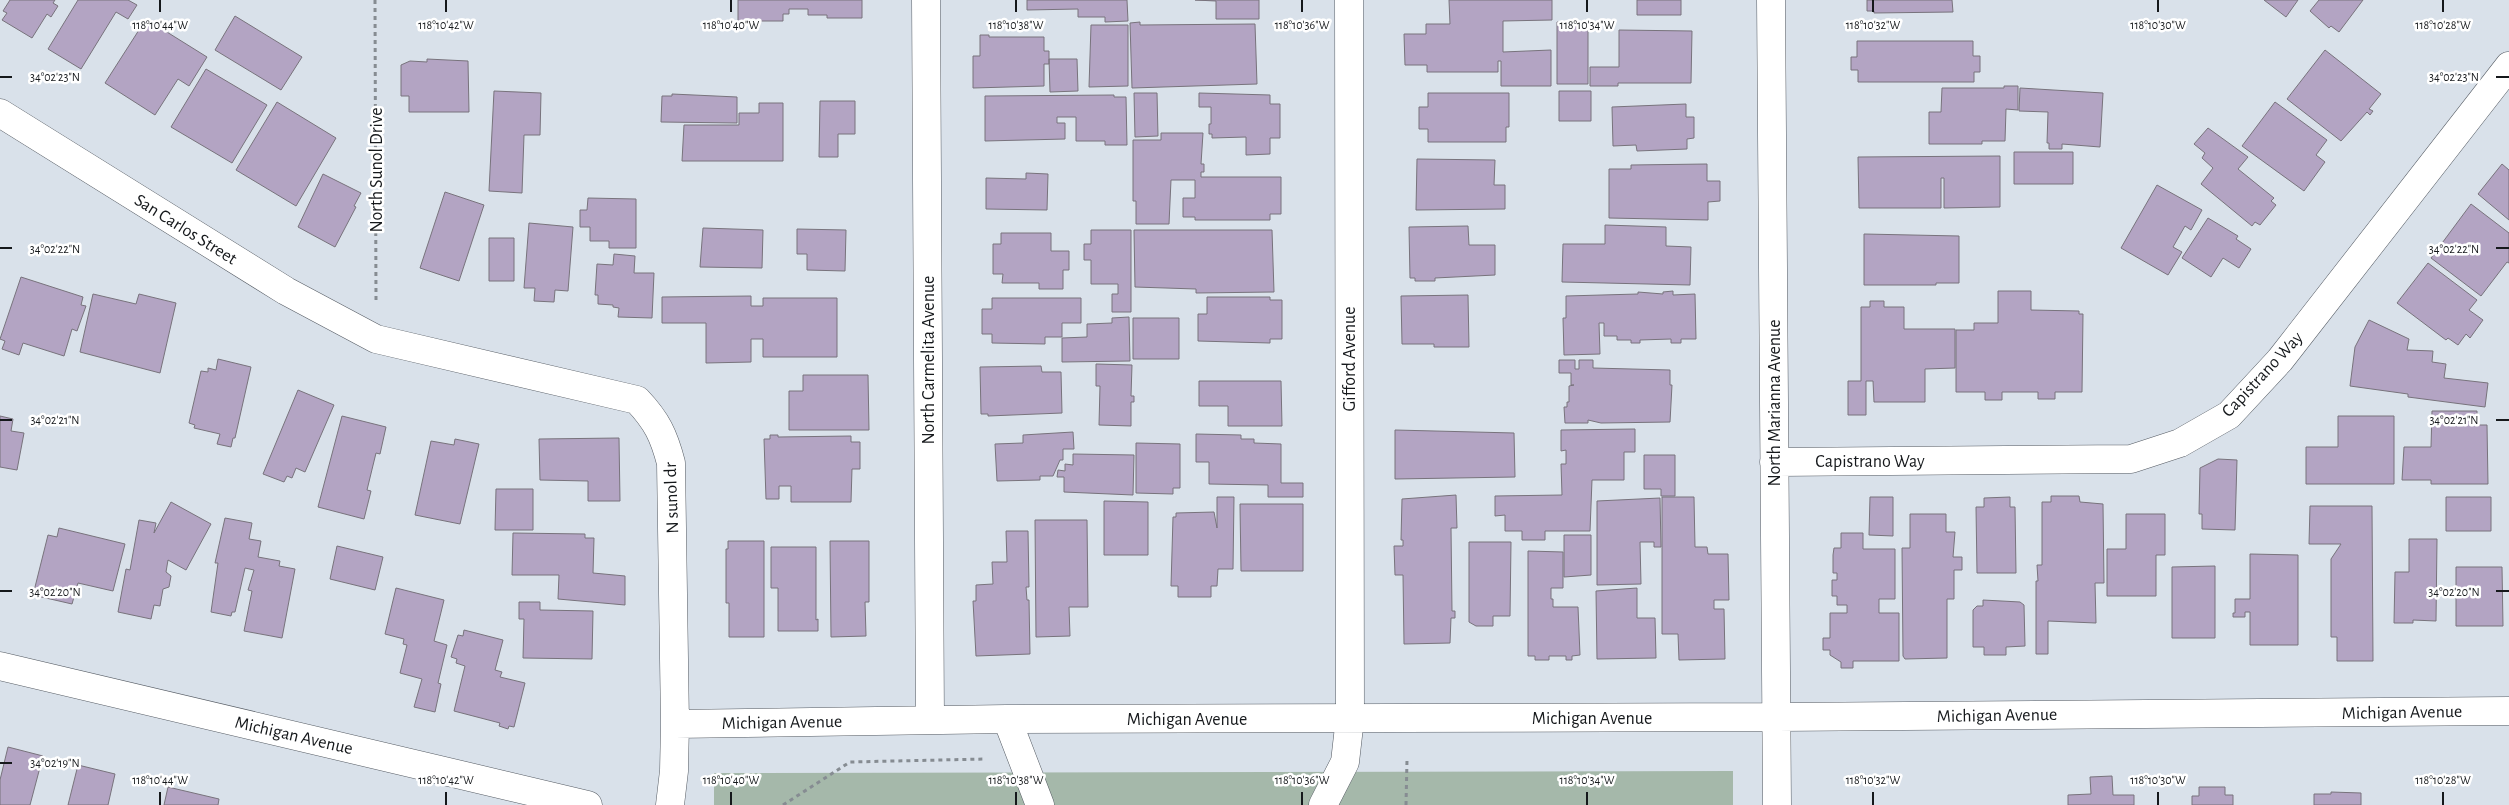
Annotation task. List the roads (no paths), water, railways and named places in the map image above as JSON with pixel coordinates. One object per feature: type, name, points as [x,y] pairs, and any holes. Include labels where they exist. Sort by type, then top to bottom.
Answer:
[{"type":"street","name":"North Carmelita Avenue","points":[[926,0],[930,720]]},
{"type":"street","name":"Gifford Avenue","points":[[1323,805],[1345,762],[1350,718],[1348,0]]},
{"type":"street","name":"North Marianna Avenue","points":[[1771,0],[1777,805]]},
{"type":"street","name":"Capistrano Way","points":[[1774,462],[2131,458],[2180,442],[2229,415],[2280,360],[2509,66]]},
{"type":"street","name":"San Carlos Street","points":[[0,113],[286,291],[376,340]]},
{"type":"street","name":"N sunol dr","points":[[376,340],[637,400],[654,418],[665,440],[671,464],[675,724]]},
{"type":"street","name":"Michigan Avenue","points":[[0,666],[588,805]]},
{"type":"street","name":"Michigan Avenue","points":[[675,724],[1007,719],[1776,717],[2509,711]]},
{"type":"street","points":[[1007,719],[1040,805]]},
{"type":"street","points":[[670,805],[674,771],[675,724]]}]
